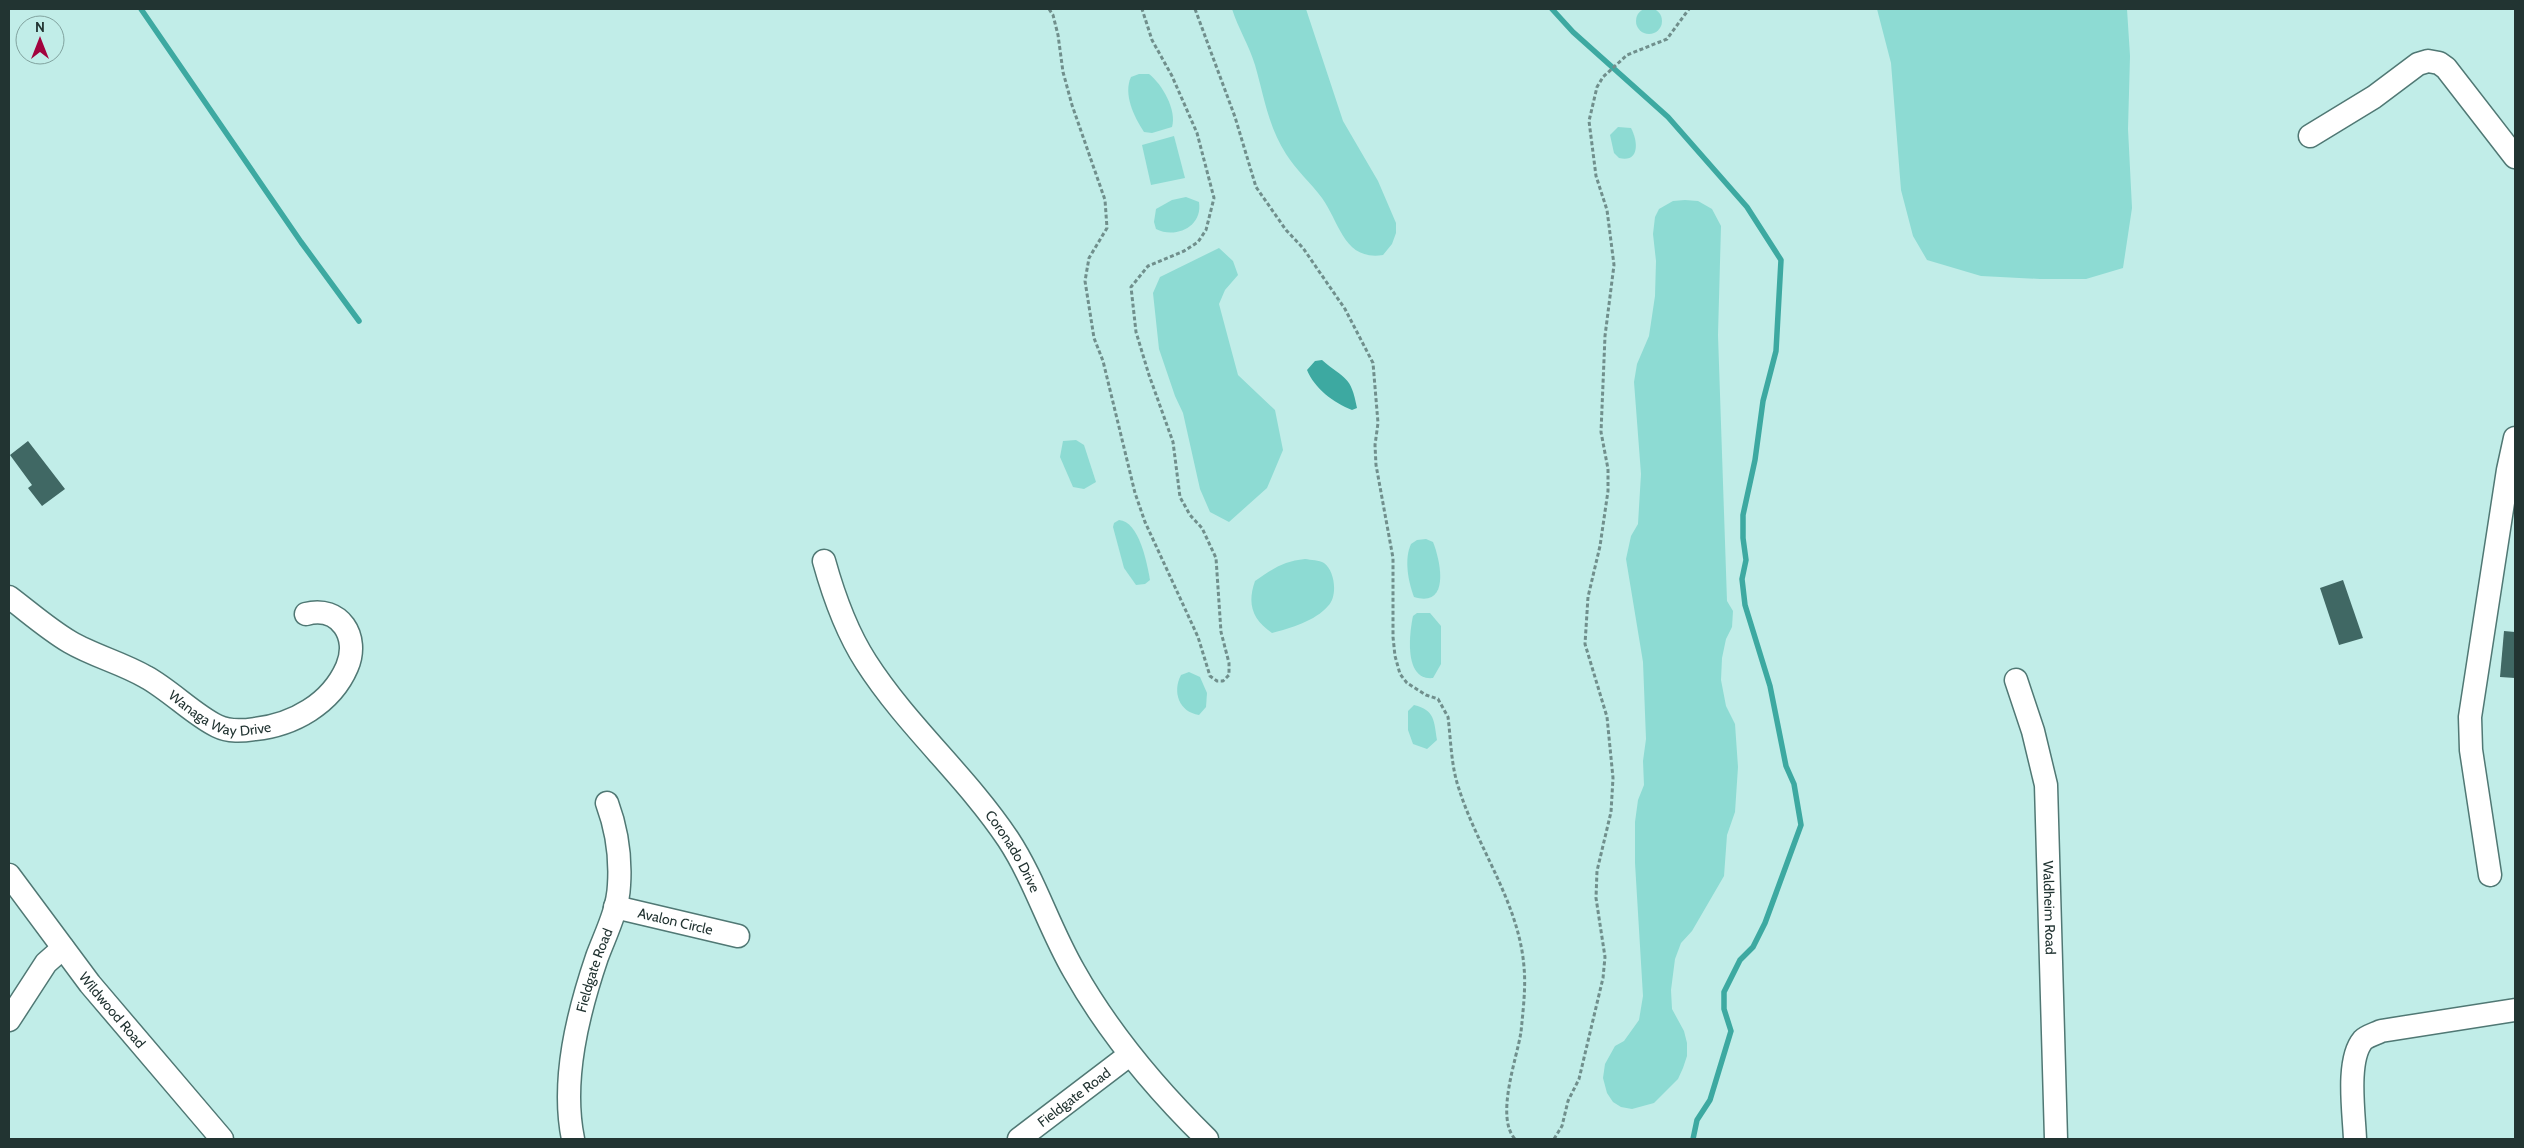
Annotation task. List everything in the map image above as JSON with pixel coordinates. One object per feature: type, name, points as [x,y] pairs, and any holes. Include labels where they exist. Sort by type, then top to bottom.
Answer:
[{"type":"street","points":[[2310,136],[2374,97],[2418,64],[2428,61],[2439,63],[2446,68],[2515,157]]},
{"type":"street","points":[[2490,875],[2471,750],[2470,717],[2508,470],[2515,438]]},
{"type":"street","name":"Coronado Drive","points":[[824,561],[834,597],[848,630],[866,662],[892,697],[992,816],[1014,849],[1073,970],[1128,1056],[1172,1106],[1207,1139]]},
{"type":"street","name":"Wanaga Way Drive","points":[[9,597],[70,642],[144,675],[217,726],[232,731],[269,728],[287,722],[315,708],[330,694],[343,677],[350,662],[351,646],[349,634],[344,624],[335,616],[323,612],[306,614]]},
{"type":"street","name":"Waldheim Road","points":[[2016,680],[2033,731],[2046,785],[2056,1139]]},
{"type":"street","name":"Fieldgate Road","points":[[573,1139],[569,1092],[573,1057],[583,1004],[615,907],[619,886],[620,854],[616,828],[607,803]]},
{"type":"street","name":"Wildwood Road","points":[[9,875],[62,948],[115,1014],[222,1139]]},
{"type":"street","name":"Avalon Circle","points":[[615,907],[738,936]]},
{"type":"street","points":[[9,1020],[46,963],[62,948]]},
{"type":"street","points":[[2355,1139],[2353,1067],[2356,1053],[2364,1039],[2381,1031],[2515,1010]]},
{"type":"street","name":"Fieldgate Road","points":[[1019,1139],[1128,1056]]},
{"type":"path","points":[[1048,9],[1053,15],[1058,35],[1063,72],[1072,105],[1105,200],[1107,228],[1089,258],[1085,281],[1094,338],[1103,361],[1135,493],[1145,522],[1198,637],[1210,676],[1217,681],[1222,681],[1228,675],[1229,663],[1221,632],[1216,558],[1202,528],[1190,515],[1180,497],[1173,442],[1148,375],[1136,332],[1131,287],[1148,266],[1184,251],[1198,242],[1206,230],[1214,198],[1198,133],[1172,76],[1152,40],[1142,9]]},
{"type":"path","points":[[1195,9],[1235,117],[1256,187],[1315,265],[1345,309],[1373,363],[1378,423],[1375,446],[1376,465],[1393,558],[1393,637],[1395,656],[1400,674],[1407,682],[1426,695],[1438,699],[1444,706],[1448,717],[1458,787],[1516,924],[1523,953],[1525,976],[1520,1032],[1513,1064],[1507,1109],[1509,1126],[1515,1139]]},
{"type":"path","points":[[1554,1139],[1562,1126],[1568,1102],[1579,1078],[1603,978],[1605,957],[1596,898],[1597,871],[1611,812],[1613,778],[1607,717],[1585,644],[1588,597],[1600,546],[1608,491],[1608,469],[1601,432],[1605,336],[1614,265],[1607,210],[1596,176],[1589,121],[1597,86],[1603,77],[1627,55],[1668,39],[1690,9]]},
{"type":"shaded area","points":[[1649,8],[1658,12],[1662,21],[1658,30],[1649,34],[1640,30],[1636,21],[1640,12]]},
{"type":"shaded area","points":[[1232,9],[1306,9],[1343,121],[1378,181],[1396,223],[1396,233],[1392,244],[1383,255],[1370,255],[1360,252],[1351,246],[1322,198],[1286,154],[1275,133],[1253,58]]},
{"type":"shaded area","points":[[1877,9],[2127,9],[2130,56],[2128,129],[2132,208],[2123,268],[2086,279],[2040,279],[1981,276],[1927,260],[1913,236],[1901,190],[1891,63]]},
{"type":"shaded area","points":[[1139,74],[1149,74],[1159,84],[1170,105],[1173,120],[1172,127],[1152,133],[1144,132],[1140,126],[1133,112],[1128,91],[1131,77]]},
{"type":"shaded area","points":[[1618,127],[1631,128],[1635,139],[1636,150],[1631,157],[1626,159],[1619,158],[1614,153],[1610,135]]},
{"type":"shaded area","points":[[1174,136],[1185,178],[1151,185],[1142,145]]},
{"type":"shaded area","points":[[1186,197],[1199,202],[1197,218],[1192,224],[1186,229],[1171,233],[1156,229],[1154,222],[1156,209],[1172,200]]},
{"type":"shaded area","points":[[1673,201],[1698,201],[1712,209],[1721,226],[1718,335],[1727,601],[1733,611],[1732,627],[1726,639],[1722,658],[1721,680],[1726,706],[1735,724],[1738,767],[1735,812],[1727,835],[1724,876],[1692,931],[1681,943],[1675,959],[1671,990],[1672,1009],[1684,1031],[1687,1043],[1687,1056],[1678,1079],[1654,1103],[1632,1109],[1621,1107],[1613,1102],[1607,1093],[1603,1078],[1605,1064],[1615,1046],[1624,1041],[1639,1020],[1643,996],[1635,863],[1635,822],[1638,800],[1644,785],[1643,761],[1646,739],[1643,662],[1626,559],[1631,536],[1638,524],[1641,474],[1634,382],[1637,364],[1649,336],[1655,296],[1656,261],[1653,234],[1655,217],[1659,209]]},
{"type":"shaded area","points":[[1219,248],[1233,261],[1238,275],[1225,290],[1219,304],[1238,375],[1275,410],[1283,450],[1267,488],[1229,522],[1210,512],[1200,489],[1183,413],[1175,396],[1159,349],[1153,293],[1160,277]]},
{"type":"shaded area","points":[[1322,360],[1346,379],[1352,389],[1357,408],[1352,410],[1338,403],[1314,383],[1307,370],[1315,361]]},
{"type":"shaded area","points":[[1076,440],[1084,445],[1096,482],[1084,489],[1073,487],[1060,457],[1063,441]]},
{"type":"shaded area","points":[[1119,520],[1126,522],[1132,527],[1141,544],[1150,580],[1145,584],[1136,585],[1124,568],[1113,527],[1114,523]]},
{"type":"shaded area","points":[[1426,539],[1433,542],[1436,551],[1440,581],[1438,590],[1433,596],[1425,599],[1414,597],[1407,563],[1411,544],[1417,540]]},
{"type":"shaded area","points":[[1305,559],[1322,562],[1328,567],[1334,584],[1331,602],[1323,611],[1310,620],[1272,633],[1260,622],[1253,610],[1251,597],[1255,581],[1278,566]]},
{"type":"shaded area","points":[[1417,613],[1430,613],[1441,626],[1441,664],[1433,678],[1424,677],[1417,672],[1413,665],[1410,634],[1413,616]]},
{"type":"shaded area","points":[[1189,672],[1200,677],[1207,693],[1206,707],[1199,715],[1186,710],[1182,706],[1177,694],[1178,681],[1181,675]]},
{"type":"shaded area","points":[[1414,705],[1430,713],[1434,722],[1437,740],[1427,749],[1413,744],[1408,730],[1408,711]]},
{"type":"building","points":[[28,441],[65,489],[42,506],[28,488],[32,485],[10,455]]},
{"type":"building","points":[[2343,580],[2363,638],[2339,645],[2320,588]]},
{"type":"building","points":[[2504,631],[2515,632],[2515,678],[2500,677]]},
{"type":"waterway","points":[[141,9],[301,242],[359,321]]},
{"type":"waterway","points":[[1552,9],[1573,32],[1668,117],[1747,207],[1781,260],[1776,351],[1763,401],[1755,460],[1743,515],[1743,538],[1746,560],[1742,579],[1745,605],[1770,686],[1786,766],[1794,784],[1801,825],[1765,923],[1753,947],[1740,960],[1724,992],[1724,1009],[1731,1031],[1710,1100],[1697,1120],[1693,1139]]}]
